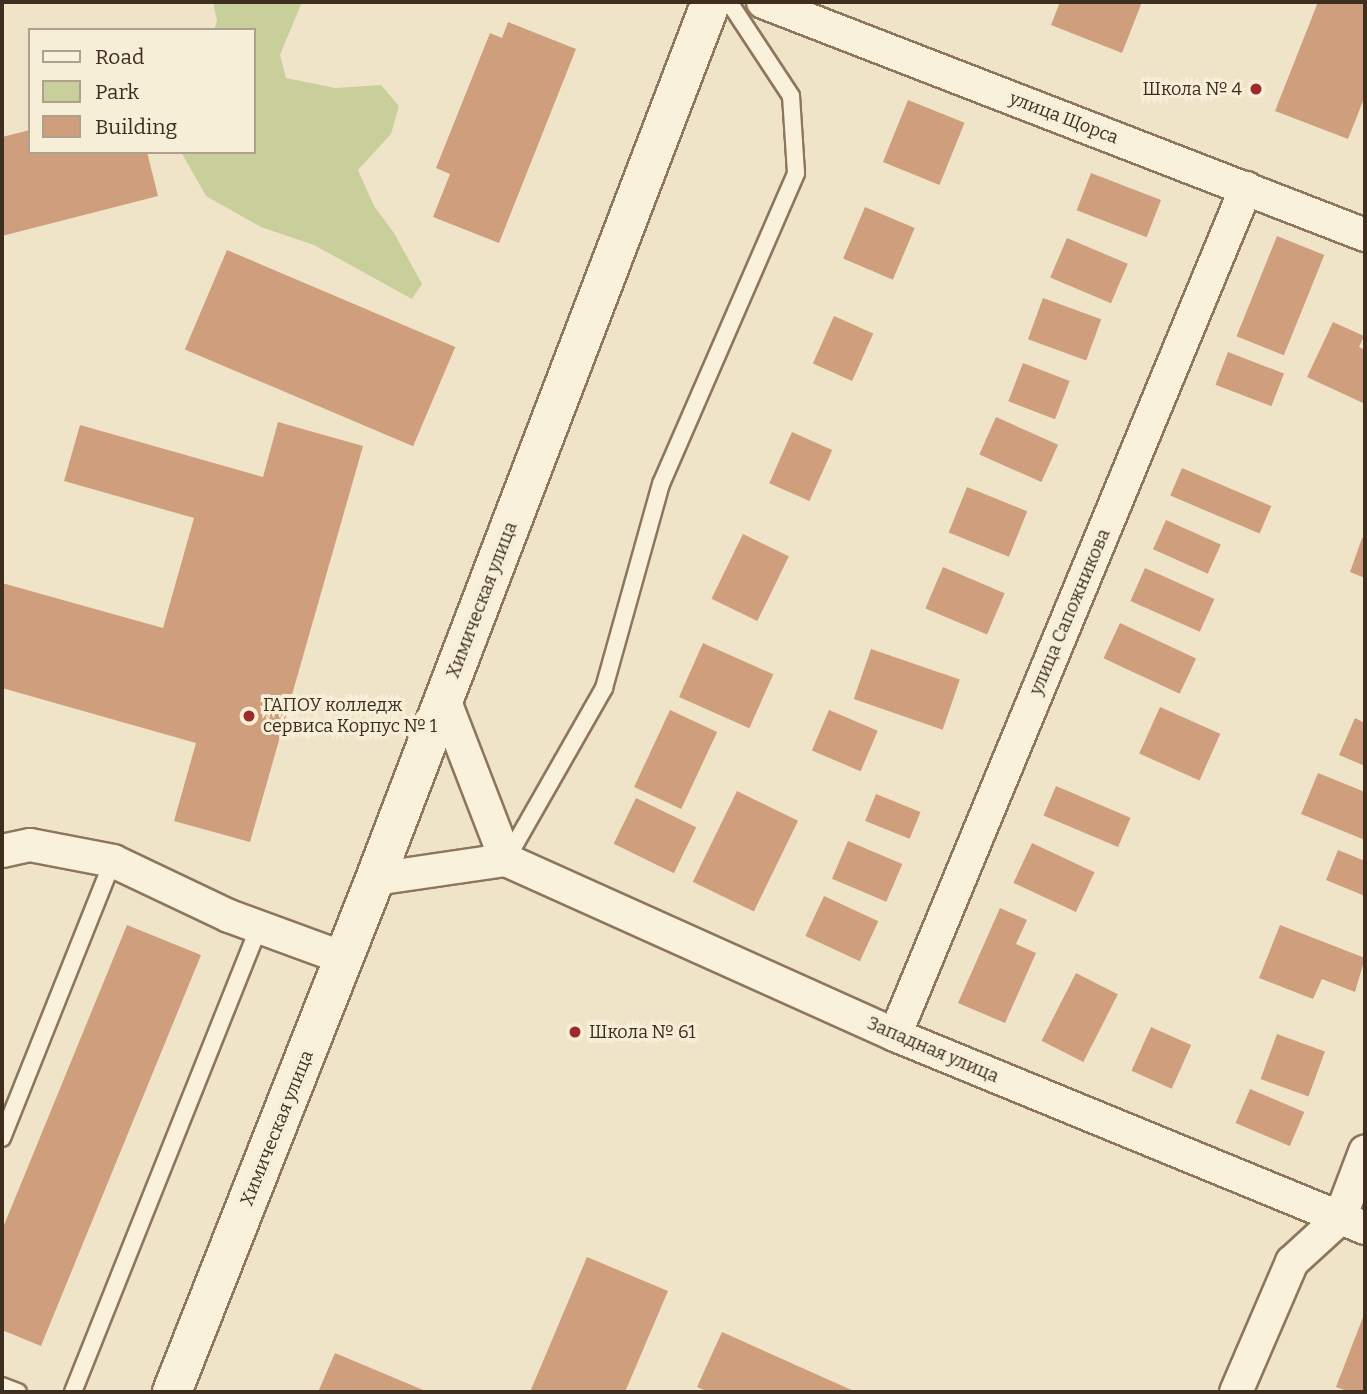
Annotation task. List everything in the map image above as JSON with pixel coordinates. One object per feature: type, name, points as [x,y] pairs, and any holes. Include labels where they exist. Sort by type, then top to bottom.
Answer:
[{"type":"street","name":"Химическая улица","points":[[172,1392],[344,958],[711,2]]},
{"type":"street","name":"улица Щорса","points":[[763,2],[1365,235]]},
{"type":"street","name":"улица Сапожникова","points":[[895,1035],[1246,188]]},
{"type":"street","points":[[375,878],[506,860],[444,699]]},
{"type":"street","points":[[2,851],[30,845],[113,861],[259,927],[344,958]]},
{"type":"street","name":"Западная улица","points":[[506,860],[895,1035],[1353,1223]]},
{"type":"street","points":[[1236,1392],[1292,1262],[1353,1223],[1365,1152]]},
{"type":"lane","points":[[506,860],[604,688],[661,484],[796,173],[791,96],[729,2]]},
{"type":"lane","points":[[2,1138],[113,861]]},
{"type":"lane","points":[[73,1392],[259,927]]},
{"type":"lane","points":[[2,1386],[18,1392]]},
{"type":"green space","points":[[213,2],[302,2],[280,55],[286,78],[335,88],[381,85],[399,106],[391,134],[358,170],[374,206],[394,233],[422,284],[412,299],[314,245],[261,227],[206,196],[182,154],[256,154],[256,28],[215,28],[217,21]]},
{"type":"building","points":[[1060,2],[1142,2],[1122,53],[1051,25]]},
{"type":"building","points":[[1318,2],[1365,2],[1365,96],[1348,139],[1275,111]]},
{"type":"building","points":[[508,22],[576,49],[499,243],[433,217],[450,174],[436,168],[490,33],[502,38]]},
{"type":"building","points":[[908,100],[965,123],[939,185],[883,162]]},
{"type":"building","points":[[28,130],[28,154],[148,154],[158,196],[2,236],[2,137]]},
{"type":"building","points":[[1091,173],[1161,200],[1147,237],[1077,210]]},
{"type":"building","points":[[865,207],[915,228],[893,280],[843,259]]},
{"type":"building","points":[[1277,236],[1324,255],[1284,355],[1237,336]]},
{"type":"building","points":[[1067,238],[1128,264],[1111,303],[1050,278]]},
{"type":"building","points":[[227,250],[455,347],[413,446],[185,349]]},
{"type":"building","points":[[1043,298],[1101,319],[1086,361],[1028,339]]},
{"type":"building","points":[[834,316],[873,333],[852,381],[813,364]]},
{"type":"building","points":[[1333,322],[1364,336],[1359,347],[1365,350],[1365,404],[1307,377]]},
{"type":"building","points":[[1228,352],[1284,374],[1271,406],[1215,385]]},
{"type":"building","points":[[1023,363],[1070,381],[1055,419],[1008,401]]},
{"type":"building","points":[[996,417],[1058,445],[1041,482],[979,454]]},
{"type":"building","points":[[278,422],[363,446],[250,842],[174,821],[196,743],[2,688],[2,583],[163,628],[194,518],[64,481],[80,425],[263,477]]},
{"type":"building","points":[[792,432],[832,450],[809,501],[769,483]]},
{"type":"building","points":[[1182,468],[1271,506],[1260,534],[1170,496]]},
{"type":"building","points":[[967,487],[1027,511],[1009,557],[949,532]]},
{"type":"building","points":[[1166,520],[1221,544],[1208,574],[1153,549]]},
{"type":"building","points":[[743,534],[789,556],[757,621],[711,599]]},
{"type":"building","points":[[1362,538],[1365,539],[1365,578],[1350,572]]},
{"type":"building","points":[[943,567],[1005,593],[987,635],[925,608]]},
{"type":"building","points":[[1145,568],[1214,599],[1200,632],[1130,601]]},
{"type":"building","points":[[1120,623],[1196,658],[1180,694],[1104,658]]},
{"type":"building","points":[[703,643],[773,674],[749,728],[679,697]]},
{"type":"building","points":[[871,649],[960,680],[943,730],[854,699]]},
{"type":"building","points":[[1160,707],[1220,734],[1200,780],[1139,754]]},
{"type":"building","points":[[670,710],[717,732],[681,809],[634,787]]},
{"type":"building","points":[[829,710],[878,731],[861,771],[812,751]]},
{"type":"building","points":[[1355,718],[1365,723],[1365,766],[1339,755]]},
{"type":"building","points":[[1318,773],[1365,792],[1365,840],[1301,814]]},
{"type":"building","points":[[1056,786],[1131,818],[1118,847],[1043,815]]},
{"type":"building","points":[[737,791],[798,821],[754,912],[693,882]]},
{"type":"building","points":[[876,794],[921,812],[910,839],[865,821]]},
{"type":"building","points":[[636,798],[696,827],[674,873],[614,844]]},
{"type":"building","points":[[848,841],[902,864],[886,902],[832,879]]},
{"type":"building","points":[[1032,843],[1095,872],[1076,912],[1013,883]]},
{"type":"building","points":[[1338,850],[1365,861],[1365,896],[1326,880]]},
{"type":"building","points":[[824,896],[878,921],[860,961],[805,936]]},
{"type":"building","points":[[1000,908],[1027,920],[1016,944],[1036,953],[1005,1023],[958,1003]]},
{"type":"building","points":[[127,925],[201,955],[41,1346],[2,1330],[2,1230]]},
{"type":"building","points":[[1280,925],[1365,958],[1355,992],[1322,979],[1313,999],[1259,978]]},
{"type":"building","points":[[1076,973],[1118,994],[1083,1062],[1041,1041]]},
{"type":"building","points":[[1151,1027],[1191,1045],[1172,1089],[1131,1071]]},
{"type":"building","points":[[1277,1034],[1325,1051],[1309,1097],[1261,1079]]},
{"type":"building","points":[[1250,1089],[1304,1112],[1290,1146],[1236,1123]]},
{"type":"building","points":[[587,1257],[668,1291],[625,1392],[530,1392]]},
{"type":"building","points":[[1365,1312],[1365,1392],[1350,1392],[1336,1387]]},
{"type":"building","points":[[722,1332],[856,1392],[709,1392],[697,1387]]},
{"type":"building","points":[[335,1353],[428,1392],[318,1392]]},
{"type":"place","name":"Школа № 4","points":[[1256,89]]},
{"type":"place","name":"ГАПОУ колледж сервиса Корпус № 1","points":[[249,716]]},
{"type":"place","name":"Школа № 61","points":[[575,1032]]}]
